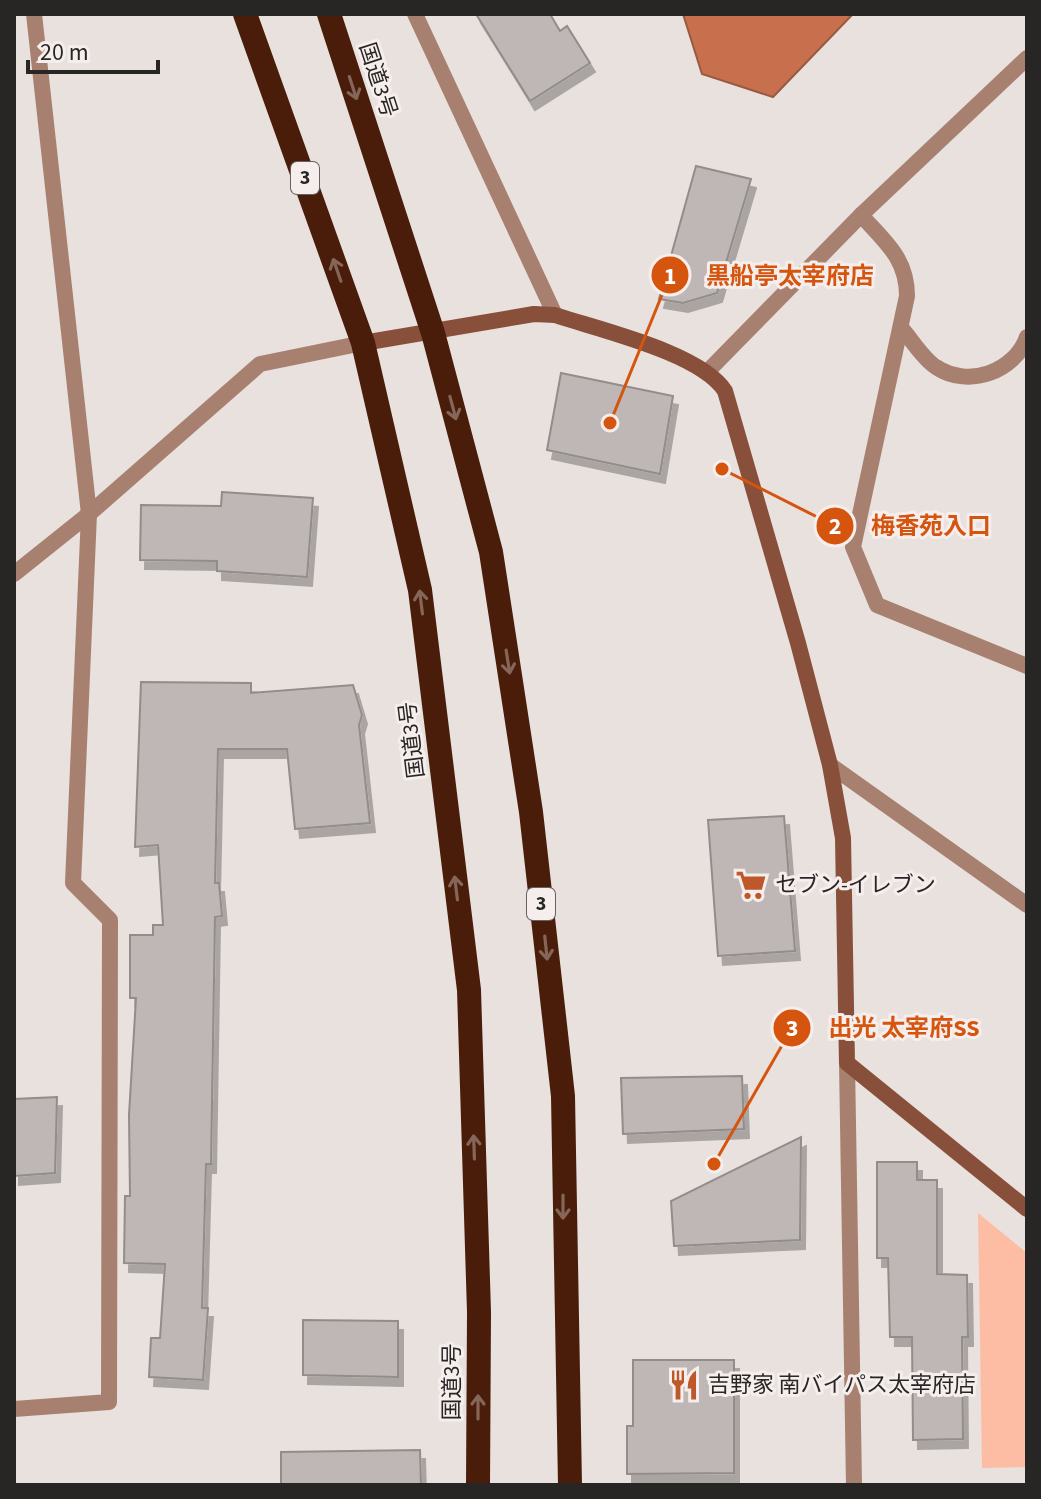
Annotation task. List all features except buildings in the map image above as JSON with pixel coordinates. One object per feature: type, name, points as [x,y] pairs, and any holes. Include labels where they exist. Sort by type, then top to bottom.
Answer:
[{"type":"highway","name":"国道3号","points":[[245,14],[363,343],[420,590],[469,990],[479,1312],[478,1485]]},
{"type":"highway","name":"国道3号","points":[[329,14],[433,333],[491,552],[531,812],[563,1096],[570,1485]]},
{"type":"street","points":[[14,1409],[109,1402],[110,920],[73,883],[89,514],[34,14]]},
{"type":"street","points":[[415,14],[555,315]]},
{"type":"street","points":[[708,371],[861,215],[1027,58]]},
{"type":"street","points":[[861,215],[899,258],[905,271],[902,329],[853,547],[877,605],[1027,666]]},
{"type":"street","points":[[14,574],[89,514],[260,364],[534,314],[555,315],[693,362],[708,371],[725,391],[830,765],[843,838],[854,1485]]},
{"type":"street","points":[[902,329],[935,367],[951,373],[988,374],[1005,368],[1021,353],[1027,337]]},
{"type":"street","points":[[830,765],[1027,905]]},
{"type":"street","points":[[847,1063],[1027,1209]]},
{"type":"shaded area","points":[[683,14],[853,14],[773,97],[702,74]]},
{"type":"shaded area","points":[[978,1213],[1027,1253],[1027,1467],[982,1468]]},
{"type":"place","name":"黒船亭太宰府店","points":[[610,423]]},
{"type":"place","name":"梅香苑入口","points":[[722,469]]},
{"type":"place","name":"セブン-イレブン","points":[[751,885]]},
{"type":"place","name":"出光 太宰府SS","points":[[714,1164]]},
{"type":"place","name":"吉野家 南バイパス太宰府店","points":[[684,1385]]}]
